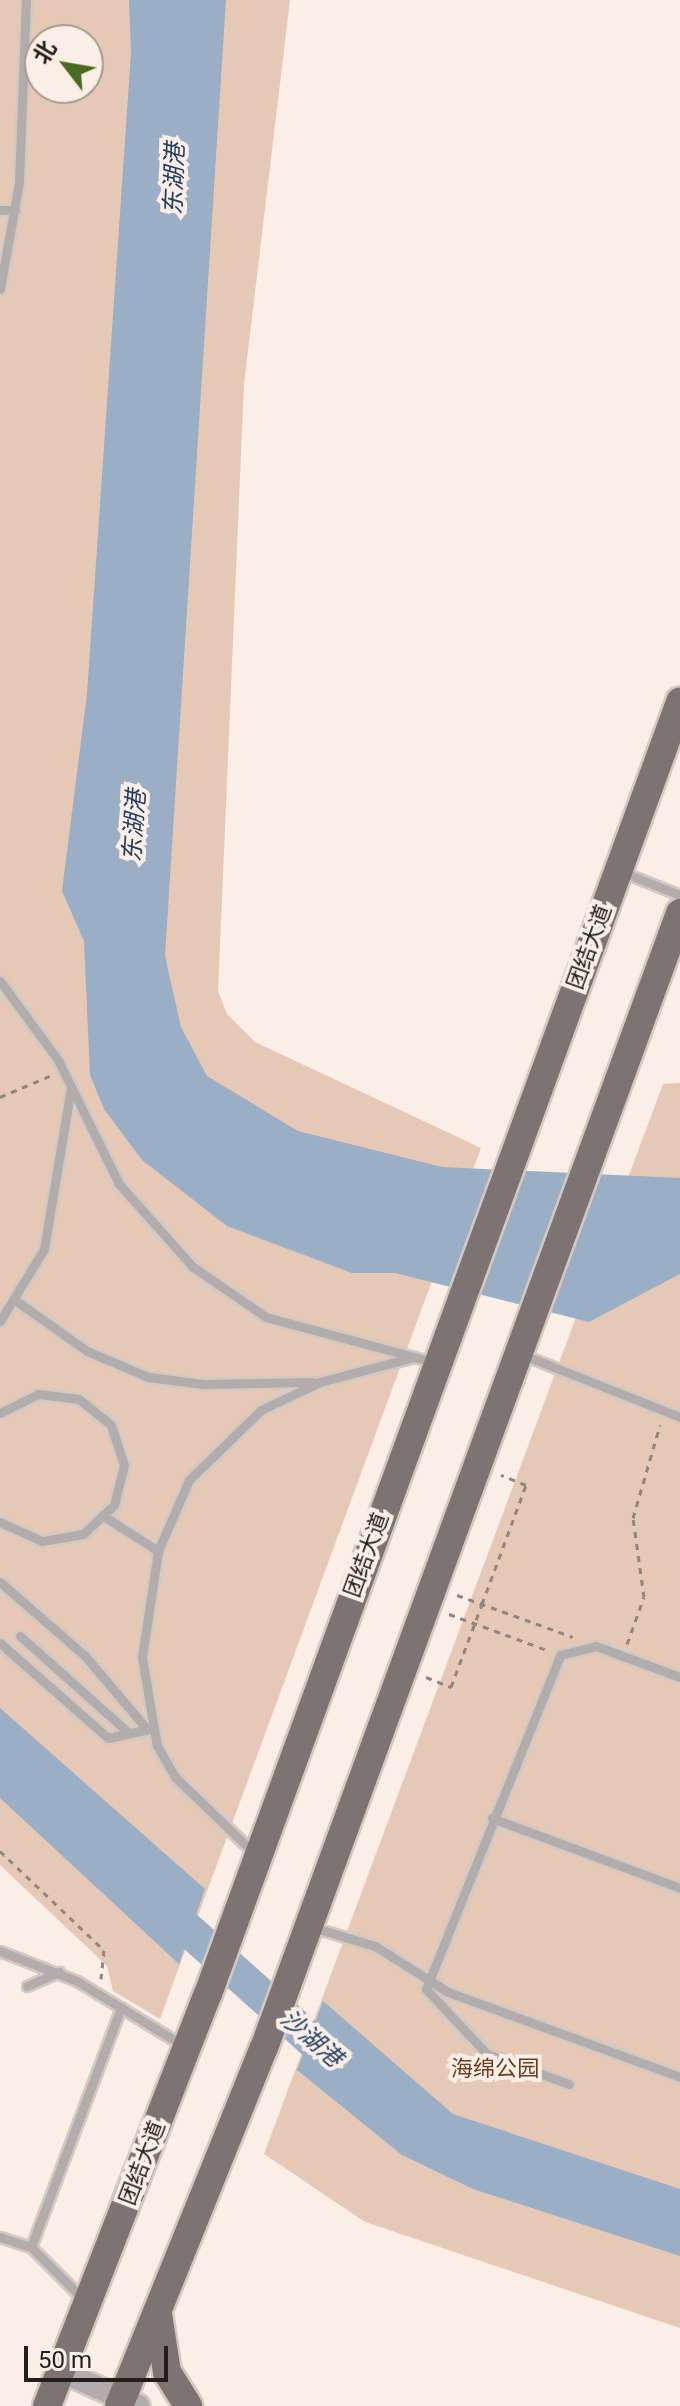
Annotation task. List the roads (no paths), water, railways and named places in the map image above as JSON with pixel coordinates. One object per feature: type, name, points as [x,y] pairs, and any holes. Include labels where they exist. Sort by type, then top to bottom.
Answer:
[{"type":"main road","name":"团结大道","points":[[49,2405],[208,1994],[425,1360],[456,1308],[680,702]]},
{"type":"main road","points":[[127,2404],[158,2311],[264,2048],[680,913]]},
{"type":"main road","points":[[158,2311],[167,2372],[188,2406]]},
{"type":"street","points":[[61,2371],[127,2404]]},
{"type":"lane","points":[[0,289],[15,210],[26,0]]},
{"type":"lane","points":[[0,210],[15,210]]},
{"type":"lane","points":[[618,870],[680,895]]},
{"type":"lane","points":[[0,981],[63,1071],[119,1184],[228,1295],[292,1327],[425,1360]]},
{"type":"lane","points":[[0,1321],[44,1249],[71,1087]]},
{"type":"lane","points":[[15,1300],[87,1351],[148,1377],[204,1384],[320,1382],[425,1360]]},
{"type":"lane","points":[[521,1346],[680,1417]]},
{"type":"lane","points":[[150,1729],[143,1617],[158,1551],[203,1460],[261,1410],[320,1382]]},
{"type":"lane","points":[[0,1413],[52,1393],[102,1414],[124,1465],[105,1517],[56,1541],[28,1538],[0,1522]]},
{"type":"lane","points":[[105,1517],[158,1551]]},
{"type":"lane","points":[[0,1582],[85,1656],[150,1729],[175,1777],[256,1855]]},
{"type":"lane","points":[[20,1636],[129,1733]]},
{"type":"lane","points":[[0,1643],[108,1738],[150,1729]]},
{"type":"lane","points":[[569,2084],[487,2054],[426,1989],[492,1818],[560,1655],[596,1646],[680,1677]]},
{"type":"lane","points":[[492,1818],[680,1888]]},
{"type":"lane","points":[[309,1926],[375,1946],[430,1981],[680,2077]]},
{"type":"lane","points":[[0,1951],[59,1972],[187,2047]]},
{"type":"lane","points":[[27,1986],[59,1972]]},
{"type":"lane","points":[[31,2247],[121,2007]]},
{"type":"lane","points":[[0,2237],[31,2247],[87,2303]]},
{"type":"water","name":"东湖港","points":[[129,0],[226,0],[165,956],[181,1027],[207,1076],[298,1131],[442,1167],[680,1178],[680,1274],[589,1322],[395,1273],[352,1273],[227,1226],[142,1160],[104,1109],[90,1075],[84,941],[62,891],[87,694],[131,53]]},
{"type":"water","points":[[0,1708],[205,1889],[179,1964],[0,1798]]},
{"type":"water","points":[[323,2001],[453,2114],[680,2189],[680,2256],[473,2189],[402,2155],[297,2070]]},
{"type":"waterway","name":"沙湖港","points":[[156,1901],[343,2068]]},
{"type":"park label","name":"海绵公园","points":[[495,2069]]}]
